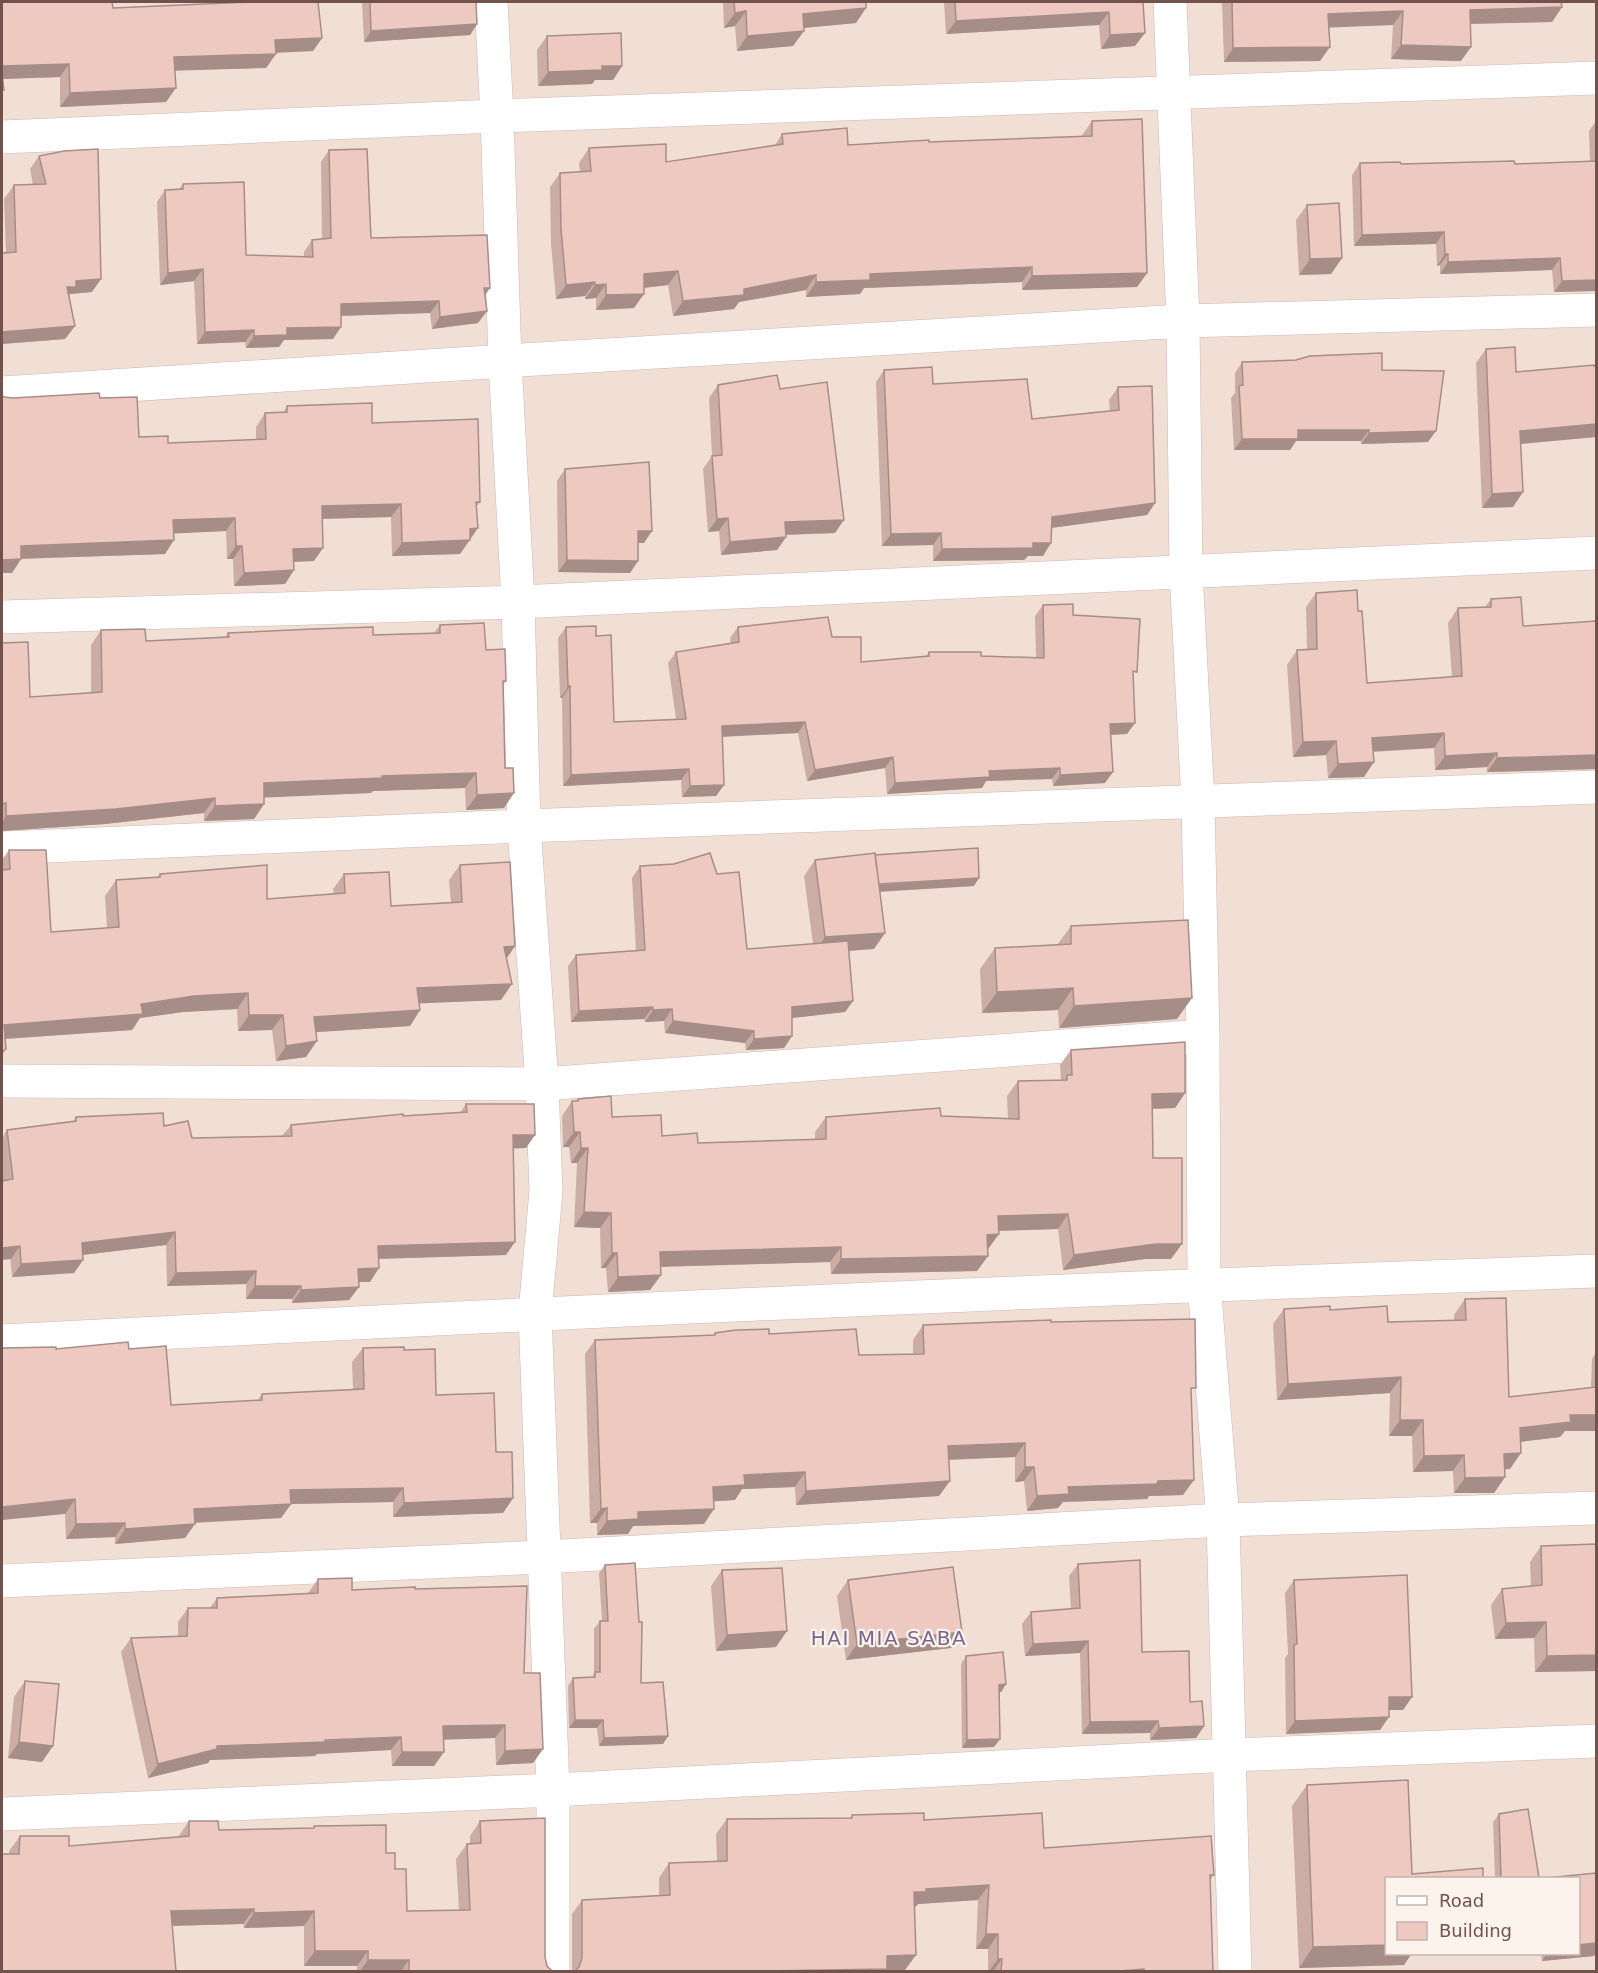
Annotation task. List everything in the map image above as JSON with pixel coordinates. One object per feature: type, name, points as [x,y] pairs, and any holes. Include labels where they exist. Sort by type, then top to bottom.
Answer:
[{"type":"street","points":[[491,2],[505,361],[518,602],[524,825],[542,1084],[546,1191],[535,1313],[553,1790],[553,1971]]},
{"type":"street","points":[[1170,2],[1183,321],[1186,571],[1198,802],[1203,1036],[1204,1284],[1223,1520],[1235,1971]]},
{"type":"street","points":[[2,137],[497,116],[1596,78]]},
{"type":"street","points":[[2,393],[1183,321],[1596,310]]},
{"type":"street","points":[[2,617],[518,602],[1596,553]]},
{"type":"street","points":[[2,848],[524,825],[1596,787]]},
{"type":"street","points":[[2,1081],[542,1084],[1203,1036]]},
{"type":"street","points":[[2,1341],[535,1313],[1204,1284],[1596,1271]]},
{"type":"street","points":[[2,1581],[544,1557],[1223,1520],[1596,1508]]},
{"type":"street","points":[[2,1814],[553,1790],[1230,1755],[1596,1741]]},
{"type":"shaded area","points":[[2,2],[1596,2],[1596,1971],[2,1972]]},
{"type":"building","points":[[2,2],[112,2],[113,8],[250,2],[318,2],[322,38],[275,40],[276,54],[174,57],[176,88],[70,93],[69,64],[2,66]]},
{"type":"building","points":[[370,2],[476,2],[477,24],[371,31]]},
{"type":"building","points":[[734,2],[866,2],[866,8],[803,14],[804,31],[747,36],[746,11],[735,13]]},
{"type":"building","points":[[955,2],[1143,2],[1145,33],[1110,35],[1109,12],[956,21]]},
{"type":"building","points":[[1232,2],[1561,2],[1562,7],[1470,10],[1471,47],[1401,45],[1403,11],[1328,14],[1330,47],[1233,48]]},
{"type":"building","points":[[621,33],[622,66],[602,66],[602,70],[548,72],[547,36]]},
{"type":"building","points":[[1142,119],[1147,273],[1032,276],[1032,267],[870,274],[870,280],[816,282],[816,275],[744,289],[744,295],[683,301],[678,271],[644,274],[644,294],[606,295],[606,284],[595,285],[595,282],[566,285],[561,229],[560,173],[591,171],[589,148],[666,144],[666,162],[783,144],[782,134],[847,128],[848,145],[929,140],[929,142],[1092,136],[1092,121]]},
{"type":"building","points":[[98,149],[101,279],[76,281],[76,287],[67,287],[75,326],[2,332],[2,253],[16,252],[14,185],[46,184],[39,156],[64,151]]},
{"type":"building","points":[[367,149],[371,238],[487,235],[490,288],[484,288],[487,311],[440,317],[439,301],[341,304],[341,327],[287,328],[287,335],[254,336],[254,330],[205,332],[203,269],[168,273],[165,190],[183,189],[183,184],[244,182],[246,255],[313,257],[312,240],[331,238],[329,150]]},
{"type":"building","points":[[1514,161],[1515,164],[1596,161],[1596,280],[1562,281],[1560,258],[1448,262],[1448,254],[1445,254],[1444,232],[1362,235],[1360,163]]},
{"type":"building","points":[[1339,203],[1342,258],[1310,259],[1307,205]]},
{"type":"building","points":[[1515,347],[1516,372],[1596,366],[1596,424],[1520,431],[1523,492],[1492,494],[1486,349]]},
{"type":"building","points":[[1382,353],[1382,370],[1444,371],[1436,431],[1369,433],[1369,430],[1298,430],[1298,439],[1242,439],[1239,386],[1243,385],[1242,362]]},
{"type":"building","points":[[932,367],[933,384],[1027,379],[1032,419],[1119,410],[1118,387],[1152,386],[1155,503],[1052,517],[1051,543],[1033,543],[1033,548],[942,549],[941,533],[891,534],[884,370]]},
{"type":"building","points":[[777,375],[780,389],[827,382],[844,520],[785,522],[786,537],[730,542],[728,518],[717,519],[712,456],[722,455],[718,385]]},
{"type":"building","points":[[99,393],[100,398],[137,397],[139,437],[168,436],[168,443],[266,439],[265,413],[287,412],[287,406],[372,403],[372,423],[478,419],[480,502],[476,502],[478,528],[470,529],[470,540],[402,543],[401,504],[322,506],[323,548],[293,549],[294,570],[244,573],[242,546],[236,546],[235,518],[173,520],[174,540],[21,546],[21,559],[2,560],[2,395],[13,398]]},
{"type":"building","points":[[649,462],[652,531],[638,531],[638,561],[567,560],[565,469]]},
{"type":"building","points":[[1357,590],[1358,611],[1362,611],[1367,683],[1462,676],[1458,608],[1491,607],[1491,599],[1521,597],[1523,626],[1596,621],[1596,755],[1497,758],[1497,753],[1445,756],[1444,733],[1372,738],[1374,762],[1338,764],[1336,741],[1303,742],[1297,650],[1317,649],[1316,593]]},
{"type":"building","points":[[1073,604],[1073,615],[1140,619],[1137,672],[1133,671],[1135,723],[1110,724],[1113,772],[1060,775],[1060,768],[989,771],[990,777],[895,783],[893,757],[815,770],[805,722],[722,726],[724,785],[690,786],[689,769],[571,775],[570,686],[568,687],[566,627],[596,626],[596,636],[611,635],[614,722],[686,719],[676,652],[739,642],[738,627],[828,617],[832,637],[861,637],[861,662],[929,656],[929,652],[981,652],[981,656],[1044,658],[1043,605]]},
{"type":"building","points":[[484,623],[486,650],[505,649],[506,681],[503,681],[505,768],[513,768],[514,793],[477,795],[476,773],[382,776],[382,778],[264,783],[264,804],[215,806],[215,798],[116,809],[6,816],[6,803],[2,804],[2,643],[28,642],[30,697],[102,692],[101,630],[145,629],[146,641],[229,637],[228,633],[373,627],[373,635],[440,633],[440,625]]},
{"type":"building","points":[[978,848],[979,878],[879,884],[875,855]]},
{"type":"building","points":[[9,850],[46,850],[51,932],[119,927],[116,880],[267,865],[267,899],[345,893],[344,874],[389,872],[391,906],[462,902],[460,865],[510,862],[515,946],[504,947],[512,984],[417,988],[420,1010],[314,1017],[317,1041],[286,1046],[283,1015],[249,1015],[248,993],[194,996],[141,1004],[143,1014],[4,1025],[6,1049],[2,1052],[2,870],[10,869]]},
{"type":"building","points":[[710,853],[717,874],[739,872],[747,949],[848,941],[853,1001],[792,1007],[792,1036],[754,1039],[754,1031],[673,1021],[672,1009],[653,1010],[653,1007],[579,1011],[576,955],[645,950],[640,866],[674,864]]},
{"type":"building","points":[[875,853],[885,933],[825,937],[815,860]]},
{"type":"building","points":[[1188,920],[1192,998],[1074,1006],[1073,988],[997,992],[995,948],[1071,944],[1071,926]]},
{"type":"building","points":[[1185,1042],[1185,1093],[1152,1094],[1153,1158],[1182,1158],[1182,1244],[1156,1244],[1074,1255],[1068,1214],[998,1216],[999,1234],[987,1235],[988,1256],[841,1259],[841,1247],[660,1252],[661,1275],[618,1277],[617,1253],[612,1253],[611,1213],[584,1212],[588,1148],[581,1148],[580,1132],[574,1132],[572,1101],[578,1101],[578,1099],[611,1096],[612,1117],[661,1115],[662,1136],[697,1133],[698,1143],[826,1139],[826,1117],[940,1108],[941,1116],[1019,1119],[1018,1081],[1067,1080],[1067,1075],[1072,1075],[1071,1050]]},
{"type":"building","points":[[466,1104],[534,1104],[535,1135],[513,1135],[515,1242],[378,1246],[379,1268],[358,1269],[359,1287],[301,1290],[301,1286],[255,1286],[256,1271],[176,1273],[175,1232],[82,1243],[83,1260],[21,1264],[20,1246],[2,1248],[2,1181],[13,1179],[7,1130],[76,1121],[76,1117],[163,1113],[164,1126],[188,1121],[192,1138],[292,1136],[291,1125],[403,1114],[403,1116],[467,1112]]},
{"type":"building","points":[[1506,1298],[1509,1397],[1596,1387],[1596,1415],[1570,1415],[1571,1422],[1520,1428],[1521,1453],[1504,1454],[1505,1477],[1465,1478],[1464,1455],[1424,1456],[1423,1420],[1400,1420],[1401,1377],[1288,1384],[1284,1309],[1330,1306],[1330,1310],[1387,1306],[1388,1322],[1466,1320],[1465,1299]]},
{"type":"building","points":[[1195,1319],[1196,1388],[1191,1388],[1194,1480],[1158,1481],[1157,1484],[1068,1487],[1069,1494],[1037,1496],[1034,1467],[1025,1467],[1025,1443],[948,1446],[950,1481],[806,1491],[805,1472],[744,1475],[745,1485],[713,1487],[714,1509],[638,1512],[638,1519],[607,1521],[607,1508],[601,1509],[595,1340],[715,1335],[715,1333],[736,1330],[769,1329],[769,1334],[856,1329],[859,1355],[924,1354],[923,1325],[1051,1320],[1051,1322]]},
{"type":"building","points":[[128,1342],[129,1349],[166,1346],[171,1405],[262,1400],[262,1394],[364,1389],[363,1348],[435,1349],[436,1395],[494,1393],[496,1452],[512,1452],[513,1498],[404,1503],[403,1488],[290,1490],[291,1504],[194,1509],[195,1524],[125,1529],[125,1523],[76,1524],[75,1499],[2,1507],[2,1348],[56,1347],[56,1349]]},
{"type":"building","points":[[1596,1544],[1596,1655],[1547,1656],[1546,1622],[1506,1623],[1502,1589],[1542,1585],[1541,1546]]},
{"type":"building","points":[[1140,1560],[1142,1652],[1189,1651],[1190,1702],[1202,1701],[1204,1726],[1159,1728],[1158,1721],[1090,1722],[1088,1641],[1033,1644],[1031,1612],[1080,1608],[1078,1564]]},
{"type":"building","points":[[635,1563],[639,1622],[642,1622],[641,1683],[663,1682],[668,1736],[604,1738],[603,1720],[575,1720],[573,1678],[595,1677],[595,1672],[600,1672],[600,1621],[608,1621],[605,1565]]},
{"type":"building","points":[[953,1567],[962,1632],[857,1644],[848,1580]]},
{"type":"building","points":[[782,1568],[787,1631],[727,1635],[722,1570]]},
{"type":"building","points":[[1407,1575],[1412,1697],[1389,1697],[1389,1717],[1295,1721],[1294,1645],[1297,1644],[1294,1580]]},
{"type":"building","points":[[352,1578],[352,1590],[527,1586],[524,1673],[540,1673],[543,1749],[505,1751],[505,1725],[443,1726],[444,1752],[402,1752],[401,1737],[325,1740],[325,1742],[217,1746],[217,1749],[158,1764],[131,1638],[187,1636],[188,1608],[217,1608],[217,1598],[318,1593],[318,1579]]},
{"type":"building","points":[[1003,1652],[1006,1684],[999,1685],[1000,1739],[967,1740],[966,1656]]},
{"type":"building","points":[[25,1681],[59,1684],[53,1746],[19,1742]]},
{"type":"building","points":[[1408,1780],[1412,1874],[1483,1868],[1483,1877],[1385,1877],[1385,1945],[1313,1947],[1307,1785]]},
{"type":"building","points":[[1528,1809],[1539,1877],[1501,1877],[1499,1814]]},
{"type":"building","points":[[924,1813],[924,1820],[1042,1813],[1044,1848],[1211,1836],[1214,1875],[1210,1875],[1213,1971],[1144,1971],[1144,1969],[1001,1971],[1002,1959],[998,1959],[998,1934],[986,1934],[989,1885],[926,1889],[926,1892],[914,1892],[916,1955],[887,1956],[887,1969],[575,1971],[582,1958],[582,1900],[670,1895],[669,1863],[727,1861],[727,1819],[852,1818],[852,1815]]},
{"type":"building","points":[[545,1818],[545,1957],[547,1966],[552,1971],[409,1971],[409,1960],[368,1960],[368,1951],[315,1951],[314,1911],[254,1913],[254,1909],[171,1911],[176,1971],[2,1971],[2,1854],[19,1854],[20,1836],[69,1836],[69,1846],[189,1836],[189,1821],[218,1821],[219,1830],[386,1825],[386,1853],[395,1853],[395,1869],[406,1869],[407,1911],[470,1910],[467,1844],[481,1843],[480,1821]]},
{"type":"building","points":[[1596,1873],[1596,1943],[1580,1945],[1580,1877],[1555,1877]]},
{"type":"district","name":"HAI MIA SABA","points":[[889,1638]]}]
